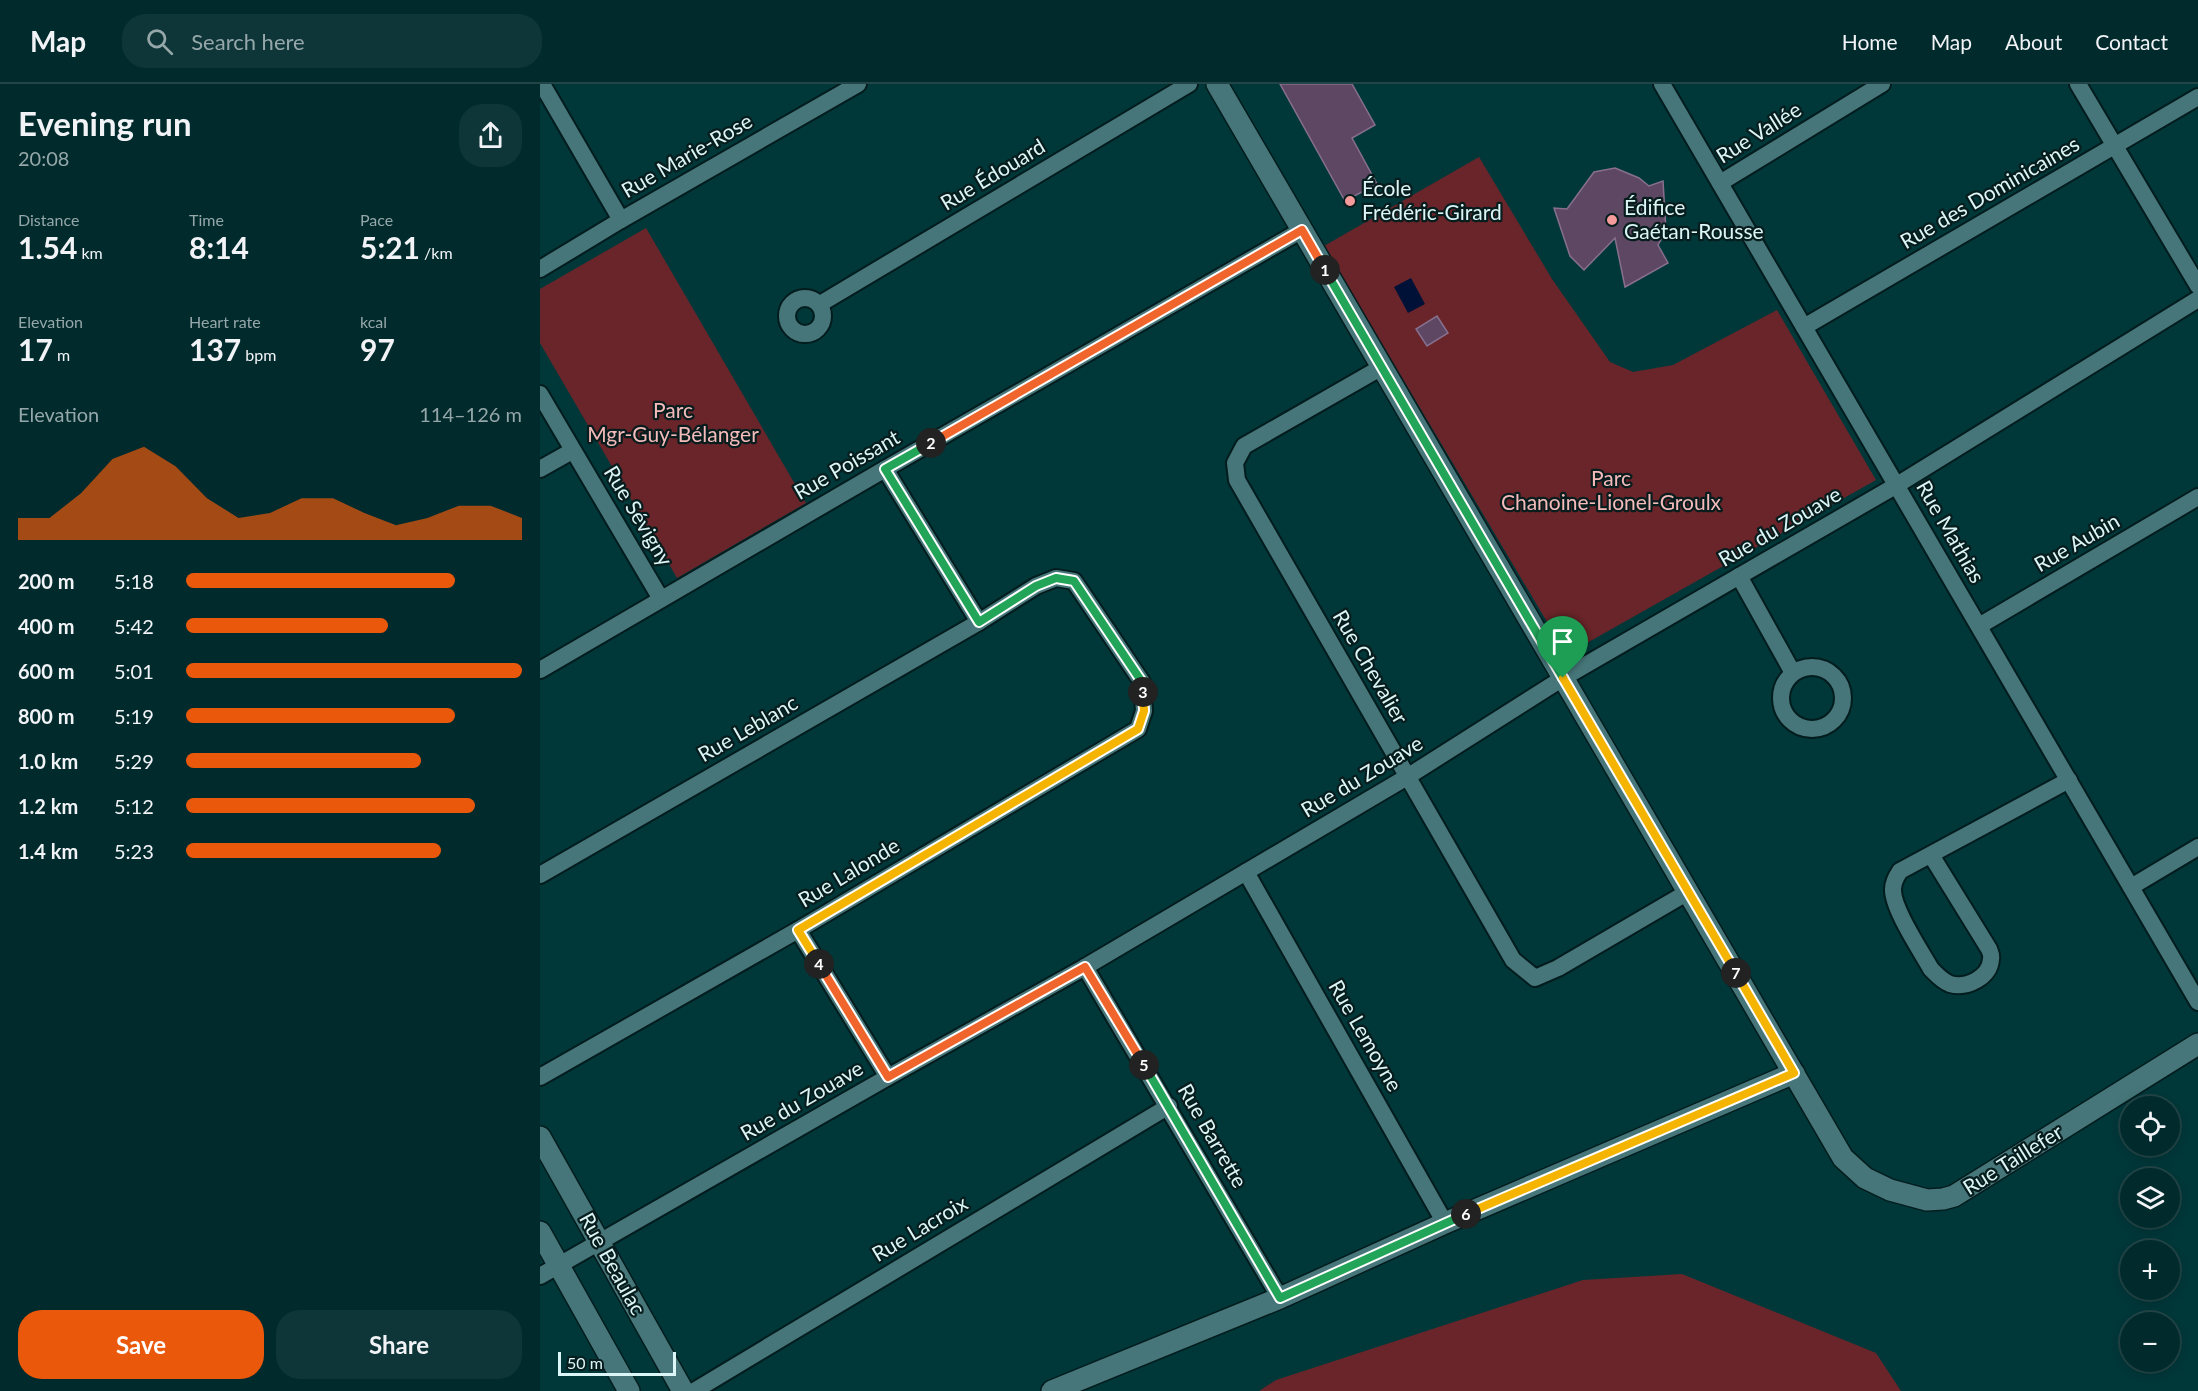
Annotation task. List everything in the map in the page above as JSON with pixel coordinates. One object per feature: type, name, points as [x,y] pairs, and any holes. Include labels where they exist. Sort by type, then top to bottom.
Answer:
[{"type":"street","points":[[542,84],[621,220]]},
{"type":"street","name":"Rue Marie-Rose","points":[[540,269],[858,84]]},
{"type":"street","name":"Rue Édouard","points":[[820,304],[1189,84]]},
{"type":"street","name":"Rue Taillefer","points":[[1217,84],[1844,1158],[1865,1178],[1890,1190],[1927,1200],[1954,1196],[2198,1044]]},
{"type":"street","name":"Rue Mathias","points":[[1662,84],[2198,1002]]},
{"type":"street","name":"Rue Vallée","points":[[1720,183],[1882,84]]},
{"type":"street","points":[[2078,84],[2198,286]]},
{"type":"street","name":"Rue des Dominicaines","points":[[1804,327],[2198,97]]},
{"type":"street","name":"Rue Poissant","points":[[540,670],[1302,230]]},
{"type":"street","name":"Rue du Zouave","points":[[540,1276],[1085,967],[1407,777],[1563,678],[1897,485],[2198,299]]},
{"type":"street","name":"Rue Chevalier","points":[[1382,367],[1244,446],[1235,463],[1237,480],[1513,960],[1535,978],[1558,968],[1688,892]]},
{"type":"street","name":"Rue Sévigny","points":[[540,394],[661,599]]},
{"type":"street","points":[[540,469],[572,451]]},
{"type":"street","points":[[885,469],[979,622]]},
{"type":"street","name":"Rue Aubin","points":[[1979,626],[2198,497]]},
{"type":"street","points":[[1739,576],[1793,673]]},
{"type":"street","name":"Rue Leblanc","points":[[540,875],[979,622],[1036,586],[1056,578],[1074,581],[1142,682]]},
{"type":"street","name":"Rue Lalonde","points":[[540,1077],[798,930],[1138,729],[1144,711],[1142,682]]},
{"type":"street","points":[[1931,855],[1989,949],[1992,959],[1981,978],[1969,984],[1951,984],[1939,978],[1931,969],[1894,903],[1895,878],[1900,872],[1931,855],[2069,780]]},
{"type":"street","points":[[2131,887],[2198,847]]},
{"type":"street","name":"Rue Lemoyne","points":[[1246,872],[1445,1223]]},
{"type":"street","points":[[798,930],[888,1077]]},
{"type":"street","name":"Rue Barrette","points":[[1085,967],[1169,1106],[1280,1298]]},
{"type":"street","points":[[1052,1391],[1280,1298],[1445,1223],[1794,1073]]},
{"type":"street","name":"Rue Lacroix","points":[[694,1391],[1169,1106]]},
{"type":"street","name":"Rue Beaulac","points":[[540,1137],[683,1391]]},
{"type":"street","points":[[540,1232],[629,1391]]},
{"type":"green space","name":"Parc Chanoine-Lionel-Groulx","points":[[1479,157],[1552,279],[1610,362],[1633,372],[1673,365],[1777,310],[1876,480],[1578,648],[1566,646],[1556,637],[1324,246]]},
{"type":"green space","name":"Parc Mgr-Guy-Bélanger","points":[[646,228],[806,503],[677,578],[540,343],[540,289]]},
{"type":"green space","points":[[1682,1274],[1876,1353],[1901,1391],[1259,1391],[1276,1380],[1583,1280]]},
{"type":"water","points":[[1411,278],[1425,304],[1408,313],[1394,287]]},
{"type":"building","name":"École Frédéric-Girard","points":[[1280,84],[1352,84],[1375,125],[1352,138],[1377,184],[1345,201]]},
{"type":"building","name":"Édifice Gaétan-Rousse","points":[[1615,168],[1639,178],[1649,186],[1663,181],[1666,231],[1658,245],[1668,263],[1625,287],[1615,238],[1584,270],[1570,256],[1554,208],[1567,209],[1594,172]]},
{"type":"building","points":[[1437,316],[1448,333],[1427,346],[1416,329]]},
{"type":"place","name":"École Frédéric-Girard","points":[[1350,201]]},
{"type":"place","name":"Édifice Gaétan-Rousse","points":[[1612,220]]},
{"type":"route","points":[[1302,230],[1563,678],[1794,1073],[1445,1223],[1280,1298],[1169,1106],[1085,967],[888,1077],[798,930],[1138,729],[1144,711],[1142,682],[1074,581],[1056,578],[1036,586],[979,622],[885,469],[1302,230]]}]
